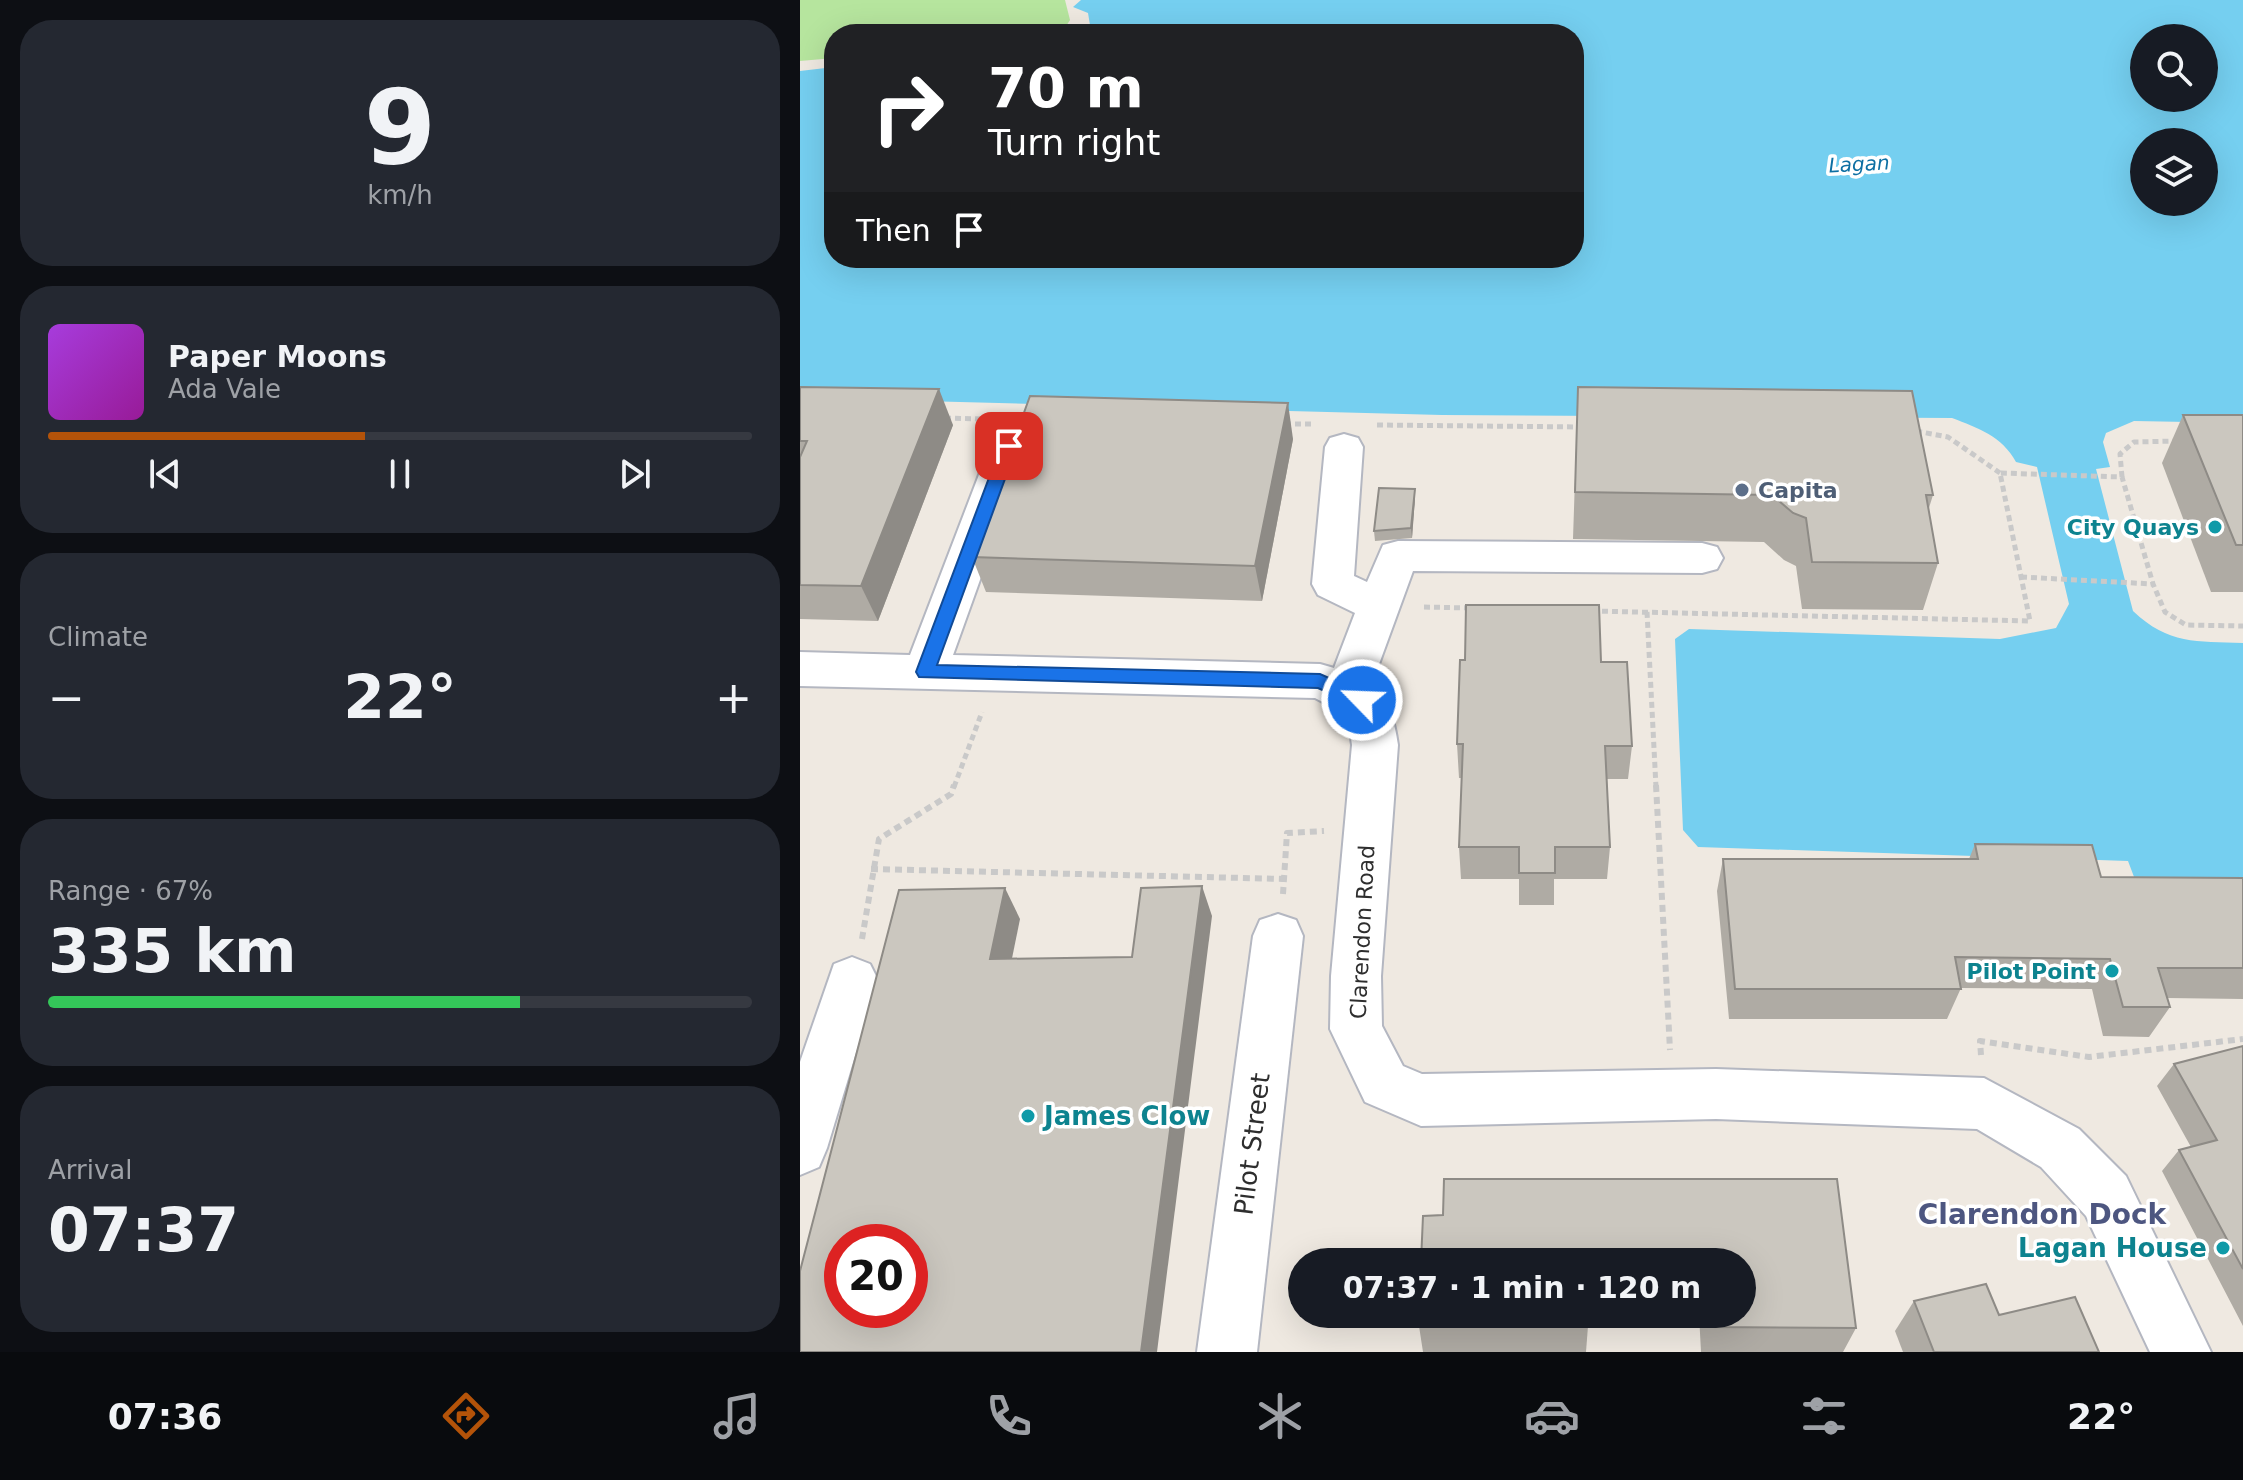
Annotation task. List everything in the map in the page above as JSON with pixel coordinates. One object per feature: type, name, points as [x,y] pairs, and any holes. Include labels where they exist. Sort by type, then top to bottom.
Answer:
[{"type":"street","points":[[1343,432],[1333,584],[1379,606]]},
{"type":"street","points":[[925,672],[997,433]]},
{"type":"street","points":[[1346,693],[1398,556],[1702,558]]},
{"type":"street","name":"Clarendon Road","points":[[800,669],[1320,681],[1362,700],[1373,719],[1375,745],[1356,976],[1356,1029],[1384,1084],[1421,1100],[1716,1094],[1984,1104],[2060,1148],[2106,1196],[2181,1352]]},
{"type":"street","name":"Pilot Street","points":[[1227,1352],[1278,936]]},
{"type":"street","points":[[800,1148],[852,980]]},
{"type":"path","points":[[937,418],[997,433]]},
{"type":"path","points":[[1271,424],[1343,432],[1587,427]]},
{"type":"path","points":[[1912,430],[1948,437],[2000,473],[2122,477]]},
{"type":"path","points":[[2186,441],[2134,442],[2120,454],[2122,477],[2153,584],[2165,612],[2186,625],[2243,626]]},
{"type":"path","points":[[1584,610],[2030,621],[2000,473]]},
{"type":"path","points":[[2021,577],[2153,584]]},
{"type":"path","points":[[1379,606],[1474,608]]},
{"type":"path","points":[[1647,612],[1672,1095]]},
{"type":"path","points":[[867,917],[871,869],[879,839],[951,794],[996,674]]},
{"type":"path","points":[[871,869],[1285,879],[1287,833],[1326,831]]},
{"type":"path","points":[[1984,1104],[1980,1041],[2089,1057],[2243,1039]]},
{"type":"green space","points":[[800,0],[1065,0],[1070,20],[1067,24],[824,24],[824,59],[800,61]]},
{"type":"water","name":"Lagan","points":[[1081,0],[2243,0],[2243,423],[2134,421],[2106,433],[2103,442],[2110,467],[2096,469],[2133,611],[2171,636],[2197,641],[2243,643],[2243,891],[2139,890],[2128,861],[1698,847],[1683,830],[1675,639],[1689,629],[2000,639],[2056,628],[2069,604],[2037,467],[2016,462],[1996,439],[1952,418],[1442,415],[921,401],[800,402],[800,71],[824,68],[824,268],[1584,268],[1584,24],[1090,24],[1088,13],[1073,7]]},
{"type":"building","points":[[800,387],[939,389],[861,586],[800,585],[800,457],[807,441],[800,441]]},
{"type":"building","points":[[1578,387],[1912,391],[1933,495],[1926,495],[1938,563],[1812,562],[1806,518],[1793,513],[1772,495],[1575,492]]},
{"type":"building","points":[[1030,396],[1288,403],[1255,566],[972,557]]},
{"type":"building","points":[[2183,415],[2243,415],[2243,545],[2236,545]]},
{"type":"building","points":[[1379,488],[1415,489],[1411,528],[1374,531]]},
{"type":"building","points":[[1466,605],[1599,605],[1601,662],[1627,662],[1632,746],[1605,746],[1610,847],[1555,847],[1555,873],[1519,873],[1519,847],[1459,847],[1463,744],[1457,744],[1460,660],[1465,660]]},
{"type":"building","points":[[1975,844],[2092,845],[2101,877],[2243,878],[2243,968],[2158,968],[2170,1007],[2123,1007],[2110,959],[1955,957],[1961,989],[1735,989],[1723,859],[1978,859]]},
{"type":"building","points":[[1202,886],[1141,1352],[800,1352],[800,1271],[899,890],[1005,888],[990,959],[1132,957],[1141,888]]},
{"type":"building","points":[[2243,1046],[2243,1269],[2179,1150],[2217,1140],[2174,1064]]},
{"type":"building","points":[[1444,1179],[1837,1179],[1856,1328],[1756,1327],[1756,1248],[1422,1248],[1423,1216],[1443,1215]]},
{"type":"building","points":[[1986,1284],[1999,1315],[2075,1297],[2099,1352],[1934,1352],[1914,1301]]},
{"type":"place","name":"Capita","points":[[1742,490]]},
{"type":"place","name":"City Quays","points":[[2215,527]]},
{"type":"place","name":"Pilot Point","points":[[2112,971]]},
{"type":"place","name":"James Clow","points":[[1028,1116]]},
{"type":"place","name":"Lagan House","points":[[2223,1248]]},
{"type":"district","name":"Clarendon Dock","points":[[2042,1214]]},
{"type":"route","points":[[1009,446],[925,672],[1320,681],[1362,700]]}]
